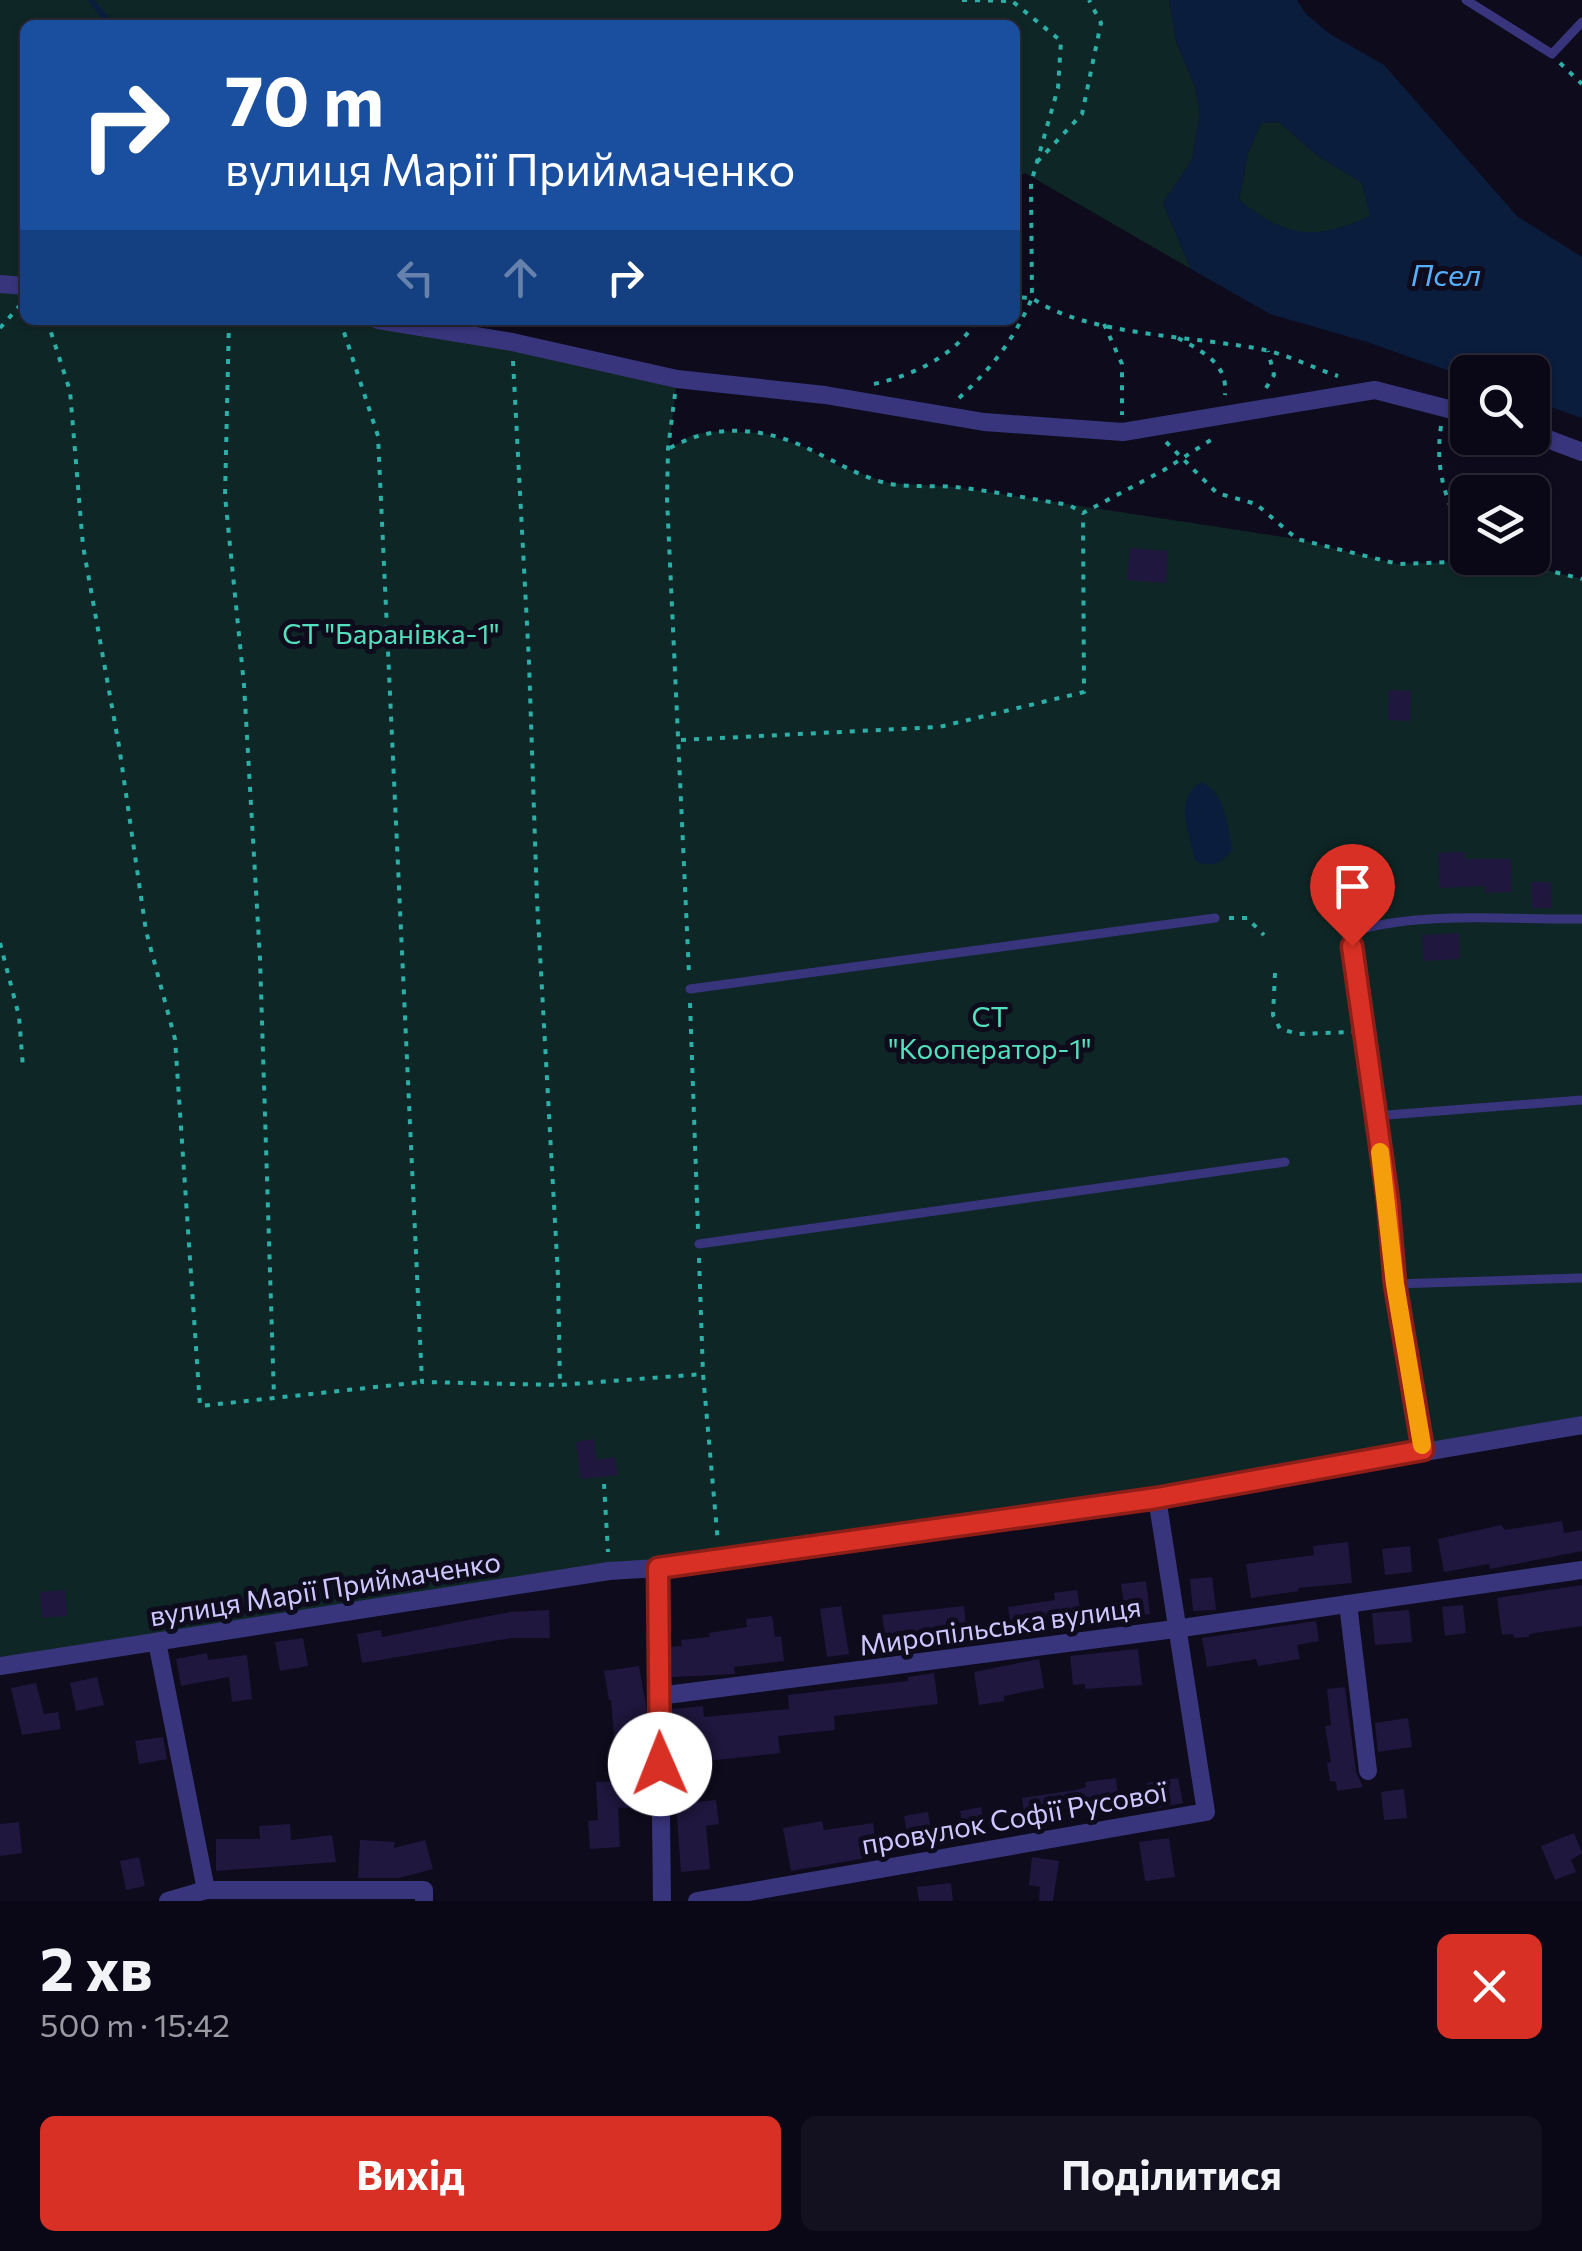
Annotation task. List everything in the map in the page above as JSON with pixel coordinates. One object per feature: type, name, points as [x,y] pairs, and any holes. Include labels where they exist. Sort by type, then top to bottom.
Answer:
[{"type":"street","points":[[408,325],[512,342],[677,379],[825,394],[984,422],[1123,432],[1215,426],[1248,413],[1376,390],[1448,409]]},
{"type":"street","points":[[1550,440],[1582,452]]},
{"type":"street","points":[[1581,1425],[1582,1434]]},
{"type":"street","name":"вулиця Марії Приймаченко","points":[[0,1666],[609,1571],[658,1568],[1157,1498],[1581,1425]]},
{"type":"street","name":"провулок Софії Русової","points":[[697,1901],[1206,1812],[1157,1498]]},
{"type":"street","points":[[658,1568],[662,1901]]},
{"type":"street","name":"Миропільська вулиця","points":[[659,1696],[1175,1630],[1582,1570]]},
{"type":"street","points":[[1348,1604],[1368,1771]]},
{"type":"street","points":[[157,1642],[206,1890]]},
{"type":"street","points":[[168,1901],[206,1890],[424,1890],[424,1901]]},
{"type":"lane","points":[[1466,0],[1552,54],[1582,22]]},
{"type":"lane","points":[[690,989],[1214,918]]},
{"type":"lane","points":[[1423,1450],[1395,1284],[1388,1201],[1351,951],[1358,930],[1425,921],[1582,919]]},
{"type":"lane","points":[[1374,1116],[1582,1100]]},
{"type":"lane","points":[[699,1244],[1285,1162]]},
{"type":"lane","points":[[1395,1284],[1582,1278]]},
{"type":"path","points":[[941,414],[980,380],[1016,335],[1032,298],[1030,214],[1035,164],[1058,88],[1060,40],[1012,1],[962,0]]},
{"type":"path","points":[[1035,164],[1082,114],[1101,23],[1089,0]]},
{"type":"path","points":[[1552,54],[1582,84]]},
{"type":"path","points":[[1020,297],[1032,298],[1048,310],[1104,324],[1268,351],[1340,377]]},
{"type":"path","points":[[0,328],[20,305]]},
{"type":"path","points":[[1104,324],[1122,364],[1123,432]]},
{"type":"path","points":[[50,325],[70,391],[83,546],[119,746],[146,932],[175,1039],[200,1406],[422,1382],[560,1385],[703,1374]]},
{"type":"path","points":[[229,325],[224,496],[244,685],[260,959],[274,1397]]},
{"type":"path","points":[[342,325],[378,436],[422,1382]]},
{"type":"path","points":[[858,388],[929,365],[968,336],[975,325]]},
{"type":"path","points":[[1083,513],[1183,458],[1215,426],[1226,394],[1226,379],[1219,365],[1174,336]]},
{"type":"path","points":[[512,342],[530,662],[560,1385]]},
{"type":"path","points":[[1248,413],[1274,375],[1268,351]]},
{"type":"path","points":[[677,379],[668,449],[667,498],[680,740],[703,1374],[719,1558]]},
{"type":"path","points":[[1448,409],[1440,428],[1438,464],[1450,508]]},
{"type":"path","points":[[1151,429],[1217,493],[1256,504],[1296,539],[1398,564],[1450,561]]},
{"type":"path","points":[[668,449],[694,434],[763,433],[888,483],[956,487],[1069,505],[1083,513]]},
{"type":"path","points":[[680,740],[940,727],[1084,692],[1083,513]]},
{"type":"path","points":[[1550,571],[1582,579]]},
{"type":"path","points":[[1214,918],[1248,918],[1264,935]]},
{"type":"path","points":[[0,943],[19,1016],[24,1068]]},
{"type":"path","points":[[1274,973],[1273,1016],[1280,1028],[1299,1034],[1362,1032]]},
{"type":"path","points":[[604,1484],[609,1571]]},
{"type":"green space","points":[[0,0],[1169,0],[1177,44],[1195,86],[1200,112],[1192,160],[1163,203],[1191,269],[1025,173],[1020,176],[1020,20],[20,20],[20,325],[403,325],[677,379],[669,449],[694,434],[763,433],[888,483],[956,487],[1297,539],[1398,564],[1450,562],[1450,575],[1550,575],[1550,571],[1582,579],[1582,1425],[0,1666]]},
{"type":"green space","points":[[1279,122],[1318,156],[1362,183],[1371,216],[1334,230],[1302,232],[1272,222],[1239,200],[1248,153],[1261,123]]},
{"type":"water","name":"Псел","points":[[1169,0],[1297,0],[1306,14],[1330,34],[1384,65],[1517,216],[1582,257],[1582,418],[1550,407],[1550,355],[1450,355],[1450,371],[1270,314],[1191,269],[1163,203],[1192,160],[1200,112],[1195,86],[1177,44]],"holes":[[[1279,122],[1318,156],[1362,183],[1370,216],[1317,232],[1302,232],[1272,222],[1239,200],[1248,153],[1261,123]]]},
{"type":"water","points":[[1201,782],[1221,802],[1233,849],[1212,864],[1195,861],[1185,817],[1187,798]]},
{"type":"building","points":[[1130,548],[1168,551],[1166,583],[1127,580]]},
{"type":"building","points":[[1389,690],[1411,691],[1410,721],[1388,720]]},
{"type":"building","points":[[1465,852],[1465,859],[1511,859],[1512,892],[1485,893],[1485,886],[1440,888],[1438,853]]},
{"type":"building","points":[[1531,882],[1551,882],[1552,908],[1532,908]]},
{"type":"building","points":[[1459,933],[1460,959],[1423,961],[1422,935]]},
{"type":"building","points":[[594,1439],[597,1460],[615,1457],[618,1475],[581,1479],[576,1442]]},
{"type":"building","points":[[1562,1521],[1564,1533],[1582,1530],[1582,1551],[1490,1569],[1489,1564],[1444,1572],[1438,1539],[1501,1525],[1505,1530]]},
{"type":"building","points":[[1348,1542],[1352,1583],[1251,1598],[1246,1564],[1314,1555],[1313,1546]]},
{"type":"building","points":[[1410,1546],[1412,1572],[1385,1575],[1382,1549]]},
{"type":"building","points":[[1212,1577],[1216,1610],[1193,1611],[1190,1579]]},
{"type":"building","points":[[1146,1581],[1150,1614],[1126,1617],[1121,1584]]},
{"type":"building","points":[[1582,1585],[1582,1626],[1529,1637],[1502,1635],[1497,1598]]},
{"type":"building","points":[[65,1590],[67,1616],[42,1618],[40,1592]]},
{"type":"building","points":[[1077,1590],[1082,1621],[1012,1632],[1008,1607],[1055,1600],[1054,1593]]},
{"type":"building","points":[[1463,1605],[1466,1633],[1445,1636],[1442,1607]]},
{"type":"building","points":[[841,1606],[849,1654],[827,1657],[820,1609]]},
{"type":"building","points":[[964,1606],[967,1639],[887,1648],[882,1615]]},
{"type":"building","points":[[549,1610],[550,1638],[511,1638],[362,1663],[357,1634],[381,1630],[382,1637],[510,1612]]},
{"type":"building","points":[[1409,1610],[1412,1642],[1375,1645],[1372,1613]]},
{"type":"building","points":[[772,1616],[775,1637],[781,1636],[784,1661],[734,1667],[735,1674],[672,1677],[671,1647],[682,1646],[681,1640],[710,1637],[709,1633],[747,1627],[746,1619]]},
{"type":"building","points":[[1316,1621],[1319,1641],[1297,1645],[1300,1659],[1258,1666],[1256,1659],[1207,1667],[1202,1638]]},
{"type":"building","points":[[303,1638],[308,1666],[280,1671],[275,1642]]},
{"type":"building","points":[[1138,1649],[1142,1685],[1085,1689],[1085,1684],[1073,1685],[1070,1656]]},
{"type":"building","points":[[207,1653],[208,1660],[247,1655],[252,1699],[232,1702],[229,1677],[181,1686],[176,1659]]},
{"type":"building","points":[[1039,1659],[1044,1688],[979,1705],[974,1672]]},
{"type":"building","points":[[639,1666],[648,1745],[615,1748],[604,1671]]},
{"type":"building","points":[[934,1673],[938,1704],[834,1716],[835,1730],[778,1736],[780,1753],[673,1765],[672,1709],[703,1706],[704,1717],[789,1709],[788,1695],[908,1681],[908,1677]]},
{"type":"building","points":[[97,1677],[104,1705],[76,1711],[70,1683]]},
{"type":"building","points":[[36,1683],[44,1714],[58,1712],[61,1729],[22,1735],[11,1688]]},
{"type":"building","points":[[1345,1687],[1356,1772],[1363,1787],[1337,1791],[1336,1782],[1330,1781],[1327,1763],[1331,1762],[1325,1726],[1331,1725],[1327,1689]]},
{"type":"building","points":[[1408,1718],[1412,1747],[1378,1752],[1375,1723]]},
{"type":"building","points":[[163,1737],[167,1759],[139,1764],[135,1741]]},
{"type":"building","points":[[1116,1778],[1120,1811],[1090,1815],[1089,1806],[1052,1809],[1054,1820],[1026,1825],[1022,1798],[1076,1790],[1086,1787],[1085,1782]]},
{"type":"building","points":[[1178,1778],[1183,1803],[1152,1809],[1147,1783]]},
{"type":"building","points":[[647,1780],[648,1807],[618,1808],[620,1847],[590,1849],[588,1821],[598,1820],[596,1782]]},
{"type":"building","points":[[1404,1789],[1407,1818],[1384,1820],[1381,1792]]},
{"type":"building","points":[[716,1800],[719,1824],[706,1826],[710,1869],[681,1872],[676,1804]]},
{"type":"building","points":[[981,1807],[987,1836],[966,1841],[960,1811]]},
{"type":"building","points":[[928,1812],[933,1843],[909,1847],[904,1816]]},
{"type":"building","points":[[822,1821],[824,1830],[873,1823],[878,1856],[791,1871],[783,1828]]},
{"type":"building","points":[[19,1822],[22,1853],[0,1856],[0,1824]]},
{"type":"building","points":[[290,1824],[291,1840],[332,1835],[336,1862],[216,1871],[216,1839],[260,1839],[259,1826]]},
{"type":"building","points":[[1574,1833],[1582,1853],[1571,1860],[1576,1872],[1555,1880],[1541,1846]]},
{"type":"building","points":[[1169,1838],[1175,1877],[1145,1881],[1139,1842]]},
{"type":"building","points":[[360,1840],[395,1842],[394,1848],[425,1840],[433,1869],[399,1878],[358,1878]]},
{"type":"building","points":[[139,1857],[145,1886],[126,1890],[120,1861]]},
{"type":"building","points":[[1032,1857],[1059,1861],[1053,1901],[1039,1901],[1040,1887],[1029,1885]]},
{"type":"building","points":[[951,1883],[953,1901],[919,1901],[917,1887]]},
{"type":"waterway","points":[[91,0],[107,20]]},
{"type":"slow traffic","points":[[1380,1152],[1395,1284],[1422,1445]]},
{"type":"route","points":[[660,1764],[658,1568],[1157,1498],[1423,1450],[1395,1284],[1388,1201],[1352,946]]},
{"type":"park label","name":"СТ \"Баранівка-1\"","points":[[391,633]]},
{"type":"park label","name":"СТ \"Кооператор-1\"","points":[[990,1032]]}]
